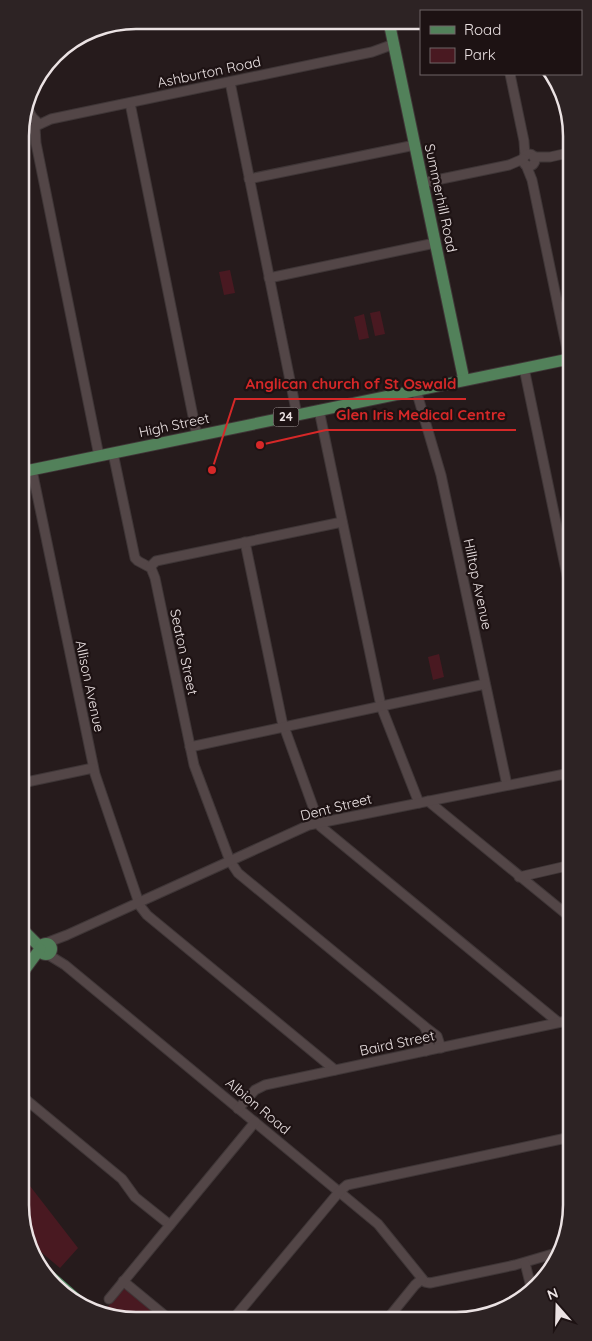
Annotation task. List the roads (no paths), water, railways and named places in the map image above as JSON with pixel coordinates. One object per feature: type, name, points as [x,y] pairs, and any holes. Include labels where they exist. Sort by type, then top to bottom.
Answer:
[{"type":"main road","name":"Summerhill Road","points":[[390,29],[464,380]]},
{"type":"main road","name":"High Street","points":[[29,471],[563,360]]},
{"type":"main road","name":"Albion Road","points":[[29,936],[45,949]]},
{"type":"main road","points":[[29,964],[45,949]]},
{"type":"street","name":"Ashburton Road","points":[[30,122],[130,103],[394,47]]},
{"type":"street","points":[[510,75],[563,330]]},
{"type":"street","points":[[230,82],[297,415]]},
{"type":"street","points":[[130,103],[197,436]]},
{"type":"street","points":[[29,126],[36,143],[99,456]]},
{"type":"street","points":[[250,180],[415,145]]},
{"type":"street","points":[[422,182],[563,154]]},
{"type":"street","points":[[269,278],[435,243]]},
{"type":"street","points":[[524,368],[563,556]]},
{"type":"street","name":"Hilltop Avenue","points":[[416,390],[441,475],[507,785]]},
{"type":"street","points":[[320,410],[382,706],[423,802],[447,817],[563,912]]},
{"type":"street","name":"Seaton Street","points":[[114,453],[135,558],[141,563],[150,566],[155,578],[194,765],[230,861]]},
{"type":"street","name":"Allison Avenue","points":[[29,480],[93,768],[138,903]]},
{"type":"street","points":[[150,566],[156,561],[342,522]]},
{"type":"street","points":[[245,542],[284,727],[320,826],[558,1022]]},
{"type":"street","points":[[190,747],[485,684]]},
{"type":"street","points":[[29,781],[93,768]]},
{"type":"street","name":"Dent Street","points":[[45,949],[67,936],[303,827],[337,818],[563,774]]},
{"type":"street","points":[[447,817],[448,804],[452,796]]},
{"type":"street","points":[[333,836],[337,818]]},
{"type":"street","points":[[230,861],[238,873],[437,1036],[441,1048]]},
{"type":"street","points":[[519,877],[563,867]]},
{"type":"street","points":[[138,903],[146,914],[335,1070]]},
{"type":"street","name":"Albion Road","points":[[45,949],[382,1227],[422,1279]]},
{"type":"street","points":[[536,1028],[540,1019],[538,1006]]},
{"type":"street","name":"Baird Street","points":[[238,1109],[250,1094],[259,1087],[563,1021]]},
{"type":"street","points":[[424,1026],[430,1041],[426,1051]]},
{"type":"street","points":[[312,1075],[316,1065],[315,1054]]},
{"type":"street","points":[[29,1102],[122,1178],[136,1197],[170,1225]]},
{"type":"street","points":[[109,1299],[255,1122]]},
{"type":"street","points":[[239,1312],[338,1192],[347,1185],[563,1139]]},
{"type":"street","points":[[394,1312],[422,1279],[430,1283],[551,1255]]},
{"type":"street","points":[[525,1262],[530,1283]]},
{"type":"street","points":[[123,1281],[162,1312]]},
{"type":"waterway","points":[[51,1271],[81,1297]]},
{"type":"place","name":"Glen Iris Medical Centre","points":[[260,445]]},
{"type":"place","name":"Anglican church of St Oswald","points":[[212,470]]}]
